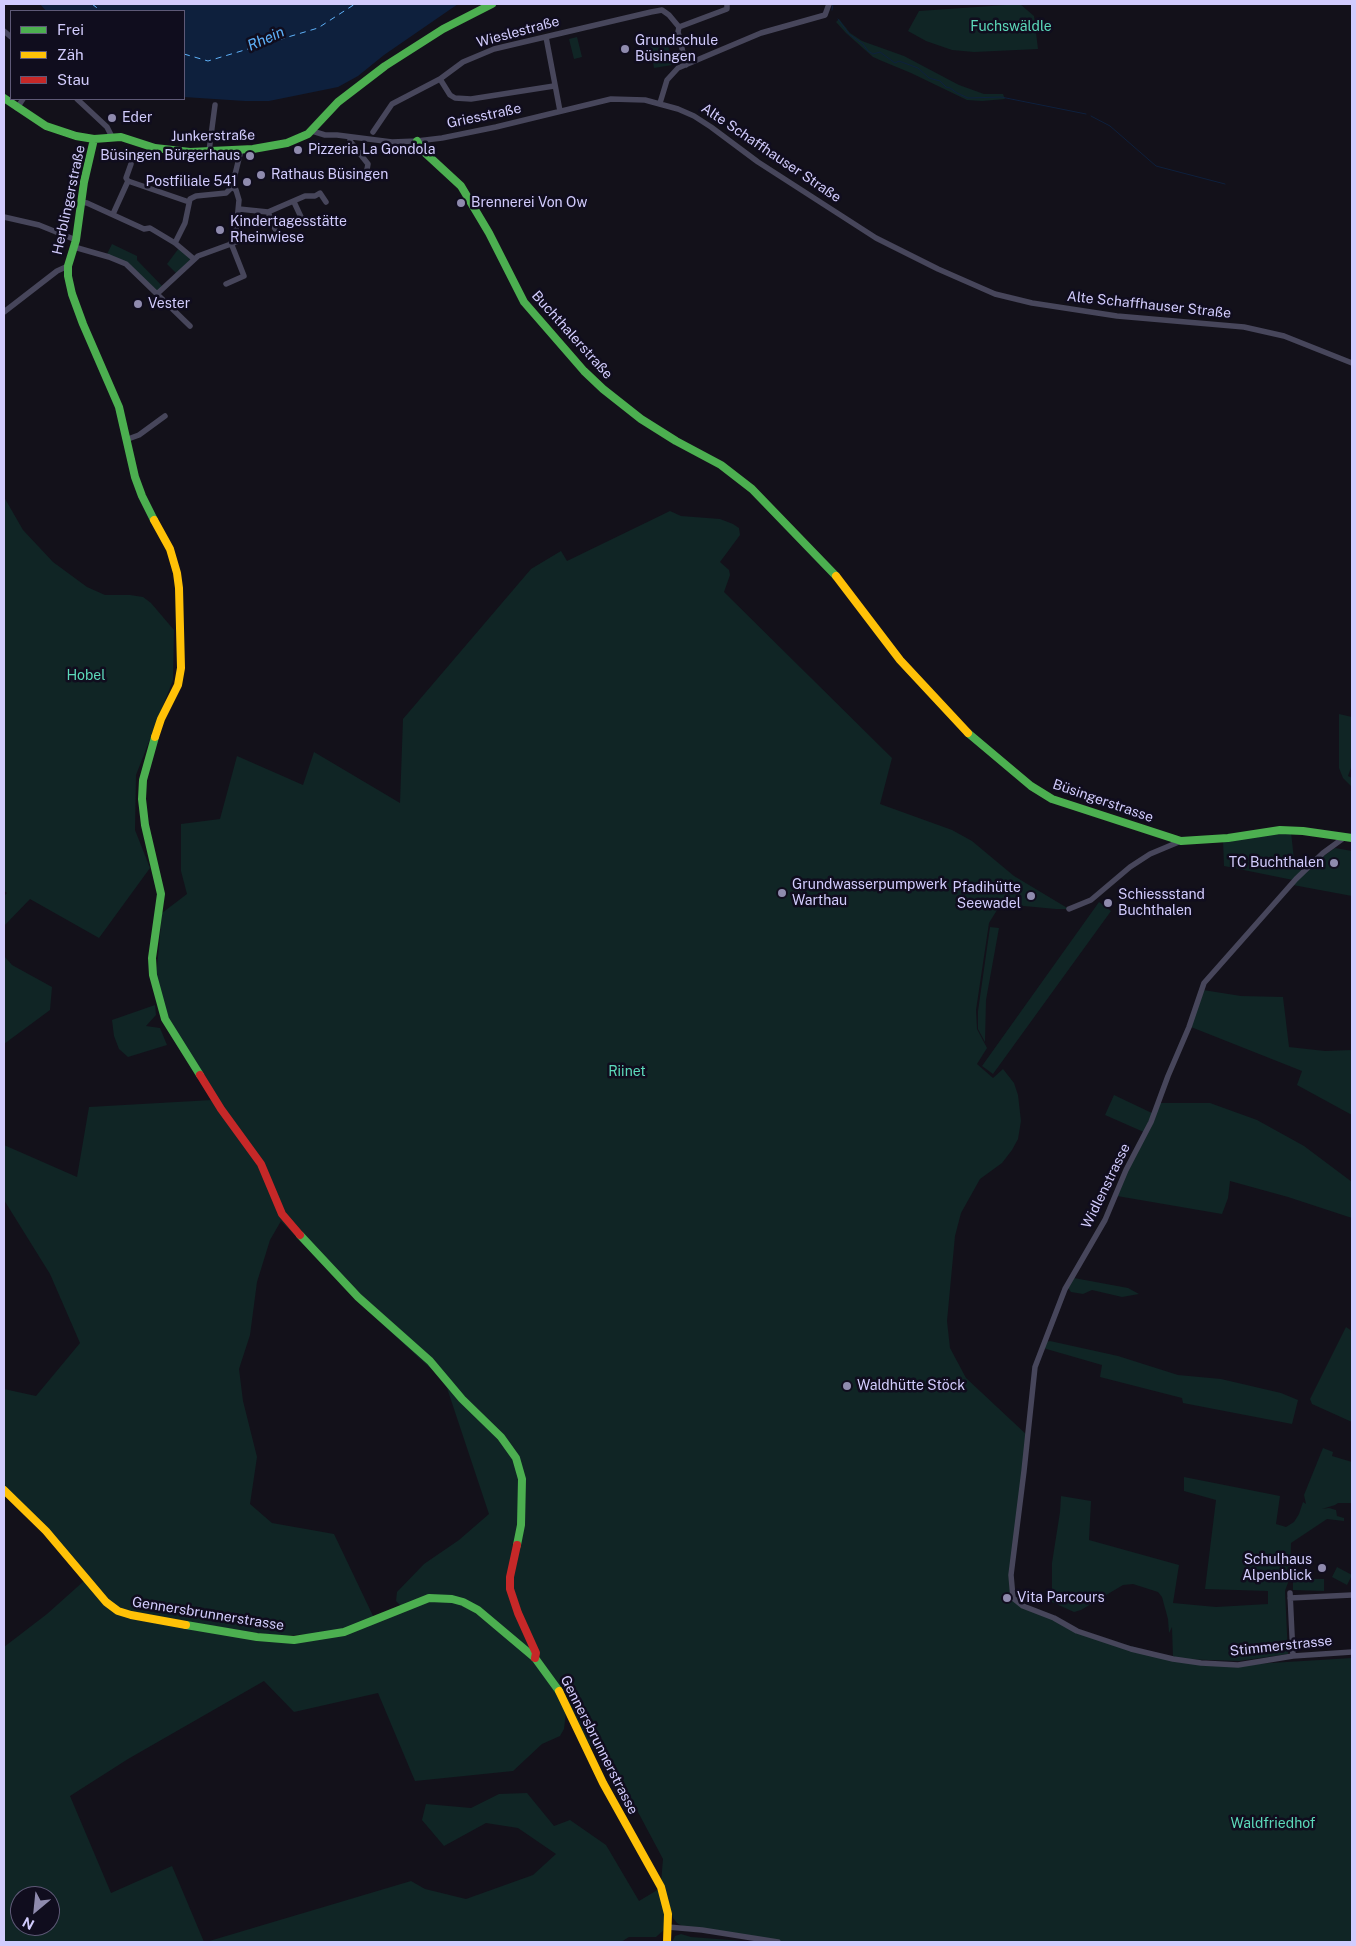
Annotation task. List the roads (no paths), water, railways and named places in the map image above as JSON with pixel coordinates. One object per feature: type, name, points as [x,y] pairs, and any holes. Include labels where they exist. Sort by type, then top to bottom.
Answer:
[{"type":"street","points":[[312,131],[338,102],[372,75],[443,29],[492,4]]},
{"type":"street","points":[[686,65],[678,32],[679,27],[727,8],[727,4]]},
{"type":"street","points":[[660,104],[663,90],[672,73],[686,65],[769,30],[825,15],[829,4]]},
{"type":"street","name":"Wieslestraße","points":[[372,132],[392,104],[440,79],[463,62],[494,49],[662,10],[670,15],[679,27]]},
{"type":"street","points":[[546,37],[560,111]]},
{"type":"street","points":[[440,79],[450,95],[455,98],[471,99],[554,86]]},
{"type":"street","name":"Junkerstraße","points":[[4,98],[54,130],[94,139],[125,138],[165,150],[241,150],[287,143],[303,137],[312,131]]},
{"type":"street","name":"Griesstraße","points":[[312,131],[321,135],[392,142],[417,141],[496,127],[611,99],[644,100],[660,104]]},
{"type":"street","points":[[17,108],[23,100]]},
{"type":"street","points":[[79,100],[107,127],[112,137]]},
{"type":"street","name":"Alte Schaffhauser Straße","points":[[660,104],[678,109],[711,127],[758,162],[876,238],[938,269],[995,294],[1039,305],[1142,320],[1244,327],[1284,336],[1352,363]]},
{"type":"street","points":[[209,151],[215,105]]},
{"type":"street","points":[[350,137],[350,141],[368,164],[366,176]]},
{"type":"street","name":"Herblingerstraße","points":[[68,266],[75,243],[94,139]]},
{"type":"street","name":"Buchthalerstraße","points":[[417,141],[422,150],[462,186],[524,302],[584,371],[642,419],[669,437],[721,465],[752,489],[844,584]]},
{"type":"street","points":[[175,243],[185,223],[189,202],[193,196],[226,193],[232,188],[241,150]]},
{"type":"street","points":[[113,214],[128,181],[126,178],[131,164]]},
{"type":"street","points":[[128,181],[189,202]]},
{"type":"street","points":[[226,284],[244,276],[233,242],[239,199],[236,190],[232,188]]},
{"type":"street","points":[[239,209],[268,212],[305,196],[315,196],[320,193],[326,202]]},
{"type":"street","points":[[81,202],[113,214],[144,229],[150,228],[175,243],[194,259]]},
{"type":"street","points":[[294,202],[301,217]]},
{"type":"street","points":[[268,212],[275,229]]},
{"type":"street","points":[[4,218],[39,225],[75,243],[126,264],[190,326]]},
{"type":"street","points":[[158,293],[194,259],[210,250],[250,237]]},
{"type":"street","points":[[4,312],[57,271],[68,266],[72,294],[83,324],[120,407],[135,477],[142,496],[170,549],[177,573],[181,668],[178,685],[161,719],[152,745],[145,773],[142,799],[149,845],[161,894],[152,958],[153,975],[164,1019],[221,1109],[261,1164],[282,1214],[290,1225],[358,1297],[430,1361],[462,1399],[501,1438],[516,1458],[522,1479],[521,1525],[510,1577],[510,1589],[535,1654]]},
{"type":"street","points":[[128,440],[139,435],[164,416]]},
{"type":"street","name":"Büsingerstrasse","points":[[844,584],[900,660],[970,735],[1052,800],[1181,841],[1228,838],[1280,830],[1303,831],[1348,838]]},
{"type":"street","name":"Widlenstrasse","points":[[1014,1601],[1010,1575],[1035,1367],[1065,1289],[1105,1220],[1126,1170],[1151,1122],[1189,1027],[1204,983],[1296,878],[1323,853],[1348,838]]},
{"type":"street","points":[[1069,909],[1091,900],[1150,854],[1181,841]]},
{"type":"street","name":"Gennersbrunnerstrasse","points":[[4,1490],[46,1531],[106,1602],[118,1611],[131,1615],[257,1637],[294,1640],[344,1632],[421,1600],[440,1597],[452,1599],[463,1602],[478,1610],[535,1654],[558,1688],[603,1783],[661,1887],[666,1902],[667,1942]]},
{"type":"street","points":[[1293,1656],[1290,1595],[1352,1595]]},
{"type":"street","name":"Stimmerstrasse","points":[[1014,1601],[1077,1631],[1131,1649],[1173,1659],[1238,1665],[1293,1656],[1352,1652]]},
{"type":"street","points":[[668,1927],[702,1930],[778,1942]]},
{"type":"water","name":"Rhein","points":[[40,4],[458,4],[384,55],[358,76],[338,87],[269,101],[185,97],[185,10],[45,10]]},
{"type":"waterway","points":[[832,10],[833,4]]},
{"type":"waterway","points":[[838,19],[849,34],[863,44],[868,51],[873,54],[880,52],[895,63],[899,61],[918,68],[929,78],[940,81],[946,87],[968,98],[1001,97],[1086,114]]},
{"type":"waterway","points":[[1091,116],[1110,126],[1156,166],[1225,184]]},
{"type":"place","name":"Grundschule Büsingen","points":[[625,49]]},
{"type":"place","name":"Eder","points":[[112,118]]},
{"type":"place","name":"Pizzeria La Gondola","points":[[298,150]]},
{"type":"place","name":"Büsingen Bürgerhaus","points":[[250,156]]},
{"type":"place","name":"Rathaus Büsingen","points":[[261,175]]},
{"type":"place","name":"Postfiliale 541","points":[[247,182]]},
{"type":"place","name":"Brennerei Von Ow","points":[[461,203]]},
{"type":"place","name":"Kindertagesstätte Rheinwiese","points":[[220,230]]},
{"type":"place","name":"Vester","points":[[138,304]]},
{"type":"place","name":"TC Buchthalen","points":[[1334,863]]},
{"type":"place","name":"Grundwasserpumpwerk Warthau","points":[[782,893]]},
{"type":"place","name":"Pfadihütte Seewadel","points":[[1031,896]]},
{"type":"place","name":"Schiessstand Buchthalen","points":[[1108,903]]},
{"type":"place","name":"Waldhütte Stöck","points":[[847,1386]]},
{"type":"place","name":"Schulhaus Alpenblick","points":[[1322,1568]]},
{"type":"place","name":"Vita Parcours","points":[[1007,1598]]},
{"type":"park label","name":"Fuchswäldle","points":[[1011,27]]},
{"type":"park label","name":"Hobel","points":[[86,676]]},
{"type":"park label","name":"Riinet","points":[[627,1072]]},
{"type":"park label","name":"Waldfriedhof","points":[[1273,1824]]}]
